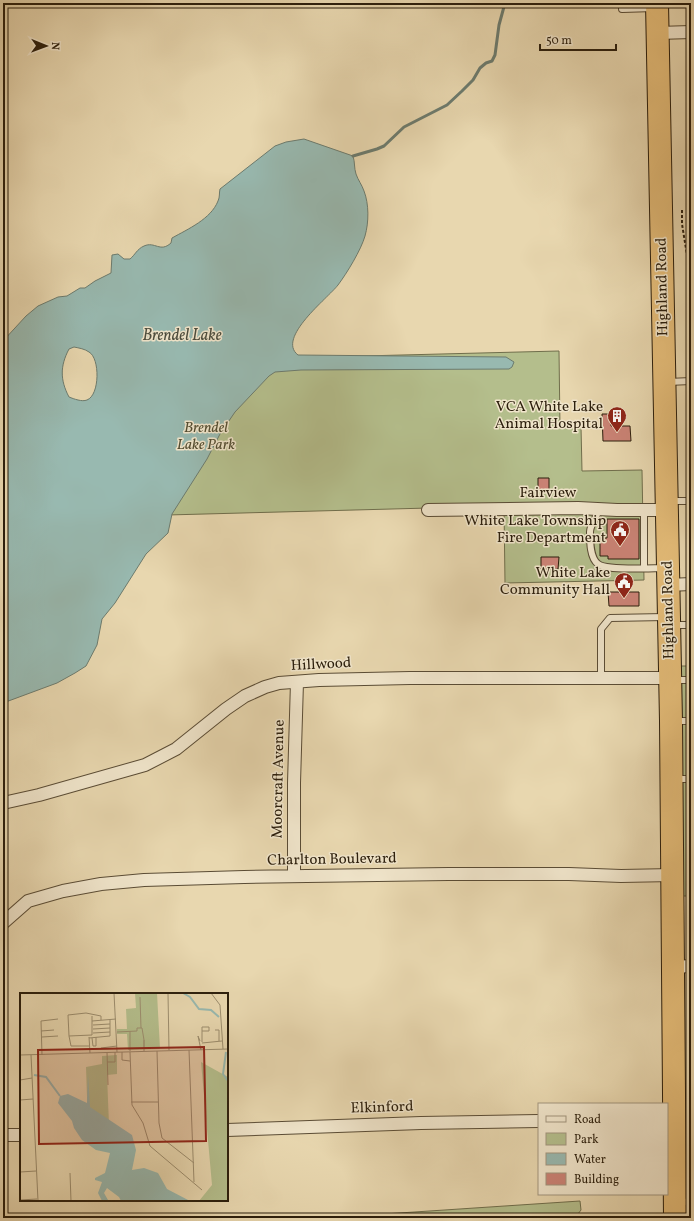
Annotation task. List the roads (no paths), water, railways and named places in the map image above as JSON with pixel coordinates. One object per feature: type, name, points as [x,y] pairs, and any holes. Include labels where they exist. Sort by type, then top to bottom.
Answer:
[{"type":"highway","name":"Highland Road","points":[[657,6],[669,621],[681,721],[681,779],[673,875],[682,966],[671,1109],[680,1207]]},
{"type":"street","points":[[658,33],[691,32]]},
{"type":"street","name":"Fairview","points":[[428,510],[578,508],[598,510],[644,510],[667,505]]},
{"type":"street","points":[[668,576],[691,584]]},
{"type":"street","name":"Hillwood","points":[[3,803],[39,795],[145,765],[176,749],[226,709],[245,696],[265,687],[280,683],[410,678],[677,679]]},
{"type":"street","name":"Moorcraft Avenue","points":[[294,876],[294,783],[298,682]]},
{"type":"street","name":"Charlton Boulevard","points":[[3,923],[28,901],[63,891],[101,884],[144,880],[294,876],[561,874],[621,876],[673,875]]},
{"type":"street","name":"Elkinford","points":[[228,1130],[538,1120]]},
{"type":"street","points":[[3,1135],[20,1134]]},
{"type":"lane","points":[[622,3],[622,9],[657,6]]},
{"type":"lane","points":[[664,382],[691,382]]},
{"type":"lane","points":[[667,505],[691,501]]},
{"type":"lane","points":[[598,510],[598,513],[590,527],[591,550],[598,564],[609,568],[644,568],[668,576]]},
{"type":"lane","points":[[644,510],[644,568]]},
{"type":"lane","points":[[600,678],[601,629],[610,618],[669,621],[687,624],[691,622]]},
{"type":"water","name":"Brendel Lake","points":[[304,139],[353,156],[356,174],[366,196],[368,207],[368,219],[365,236],[353,261],[338,285],[315,308],[298,329],[294,339],[293,348],[298,355],[506,357],[514,362],[512,367],[509,369],[301,370],[275,372],[269,376],[235,412],[220,434],[207,459],[172,514],[168,533],[146,554],[115,603],[102,619],[97,645],[86,666],[57,683],[3,703],[3,341],[26,316],[38,306],[58,297],[67,296],[80,288],[85,288],[111,273],[112,255],[118,254],[124,259],[130,259],[144,246],[167,246],[171,243],[172,238],[192,227],[210,213],[219,200],[220,189],[275,146],[286,142]],"holes":[[[74,347],[89,352],[93,356],[97,369],[94,391],[91,397],[85,401],[69,397],[64,385],[62,373],[64,361],[69,349]]]},
{"type":"waterway","points":[[353,156],[384,146],[404,127],[447,105],[473,80],[480,68],[486,63],[492,61],[495,55],[499,25],[505,3]]},
{"type":"place","name":"VCA White Lake Animal Hospital","points":[[617,433]]},
{"type":"place","name":"White Lake Township Fire Department","points":[[620,547]]},
{"type":"place","name":"White Lake Community Hall","points":[[624,599]]},
{"type":"park label","name":"Brendel Lake Park","points":[[206,436]]}]
